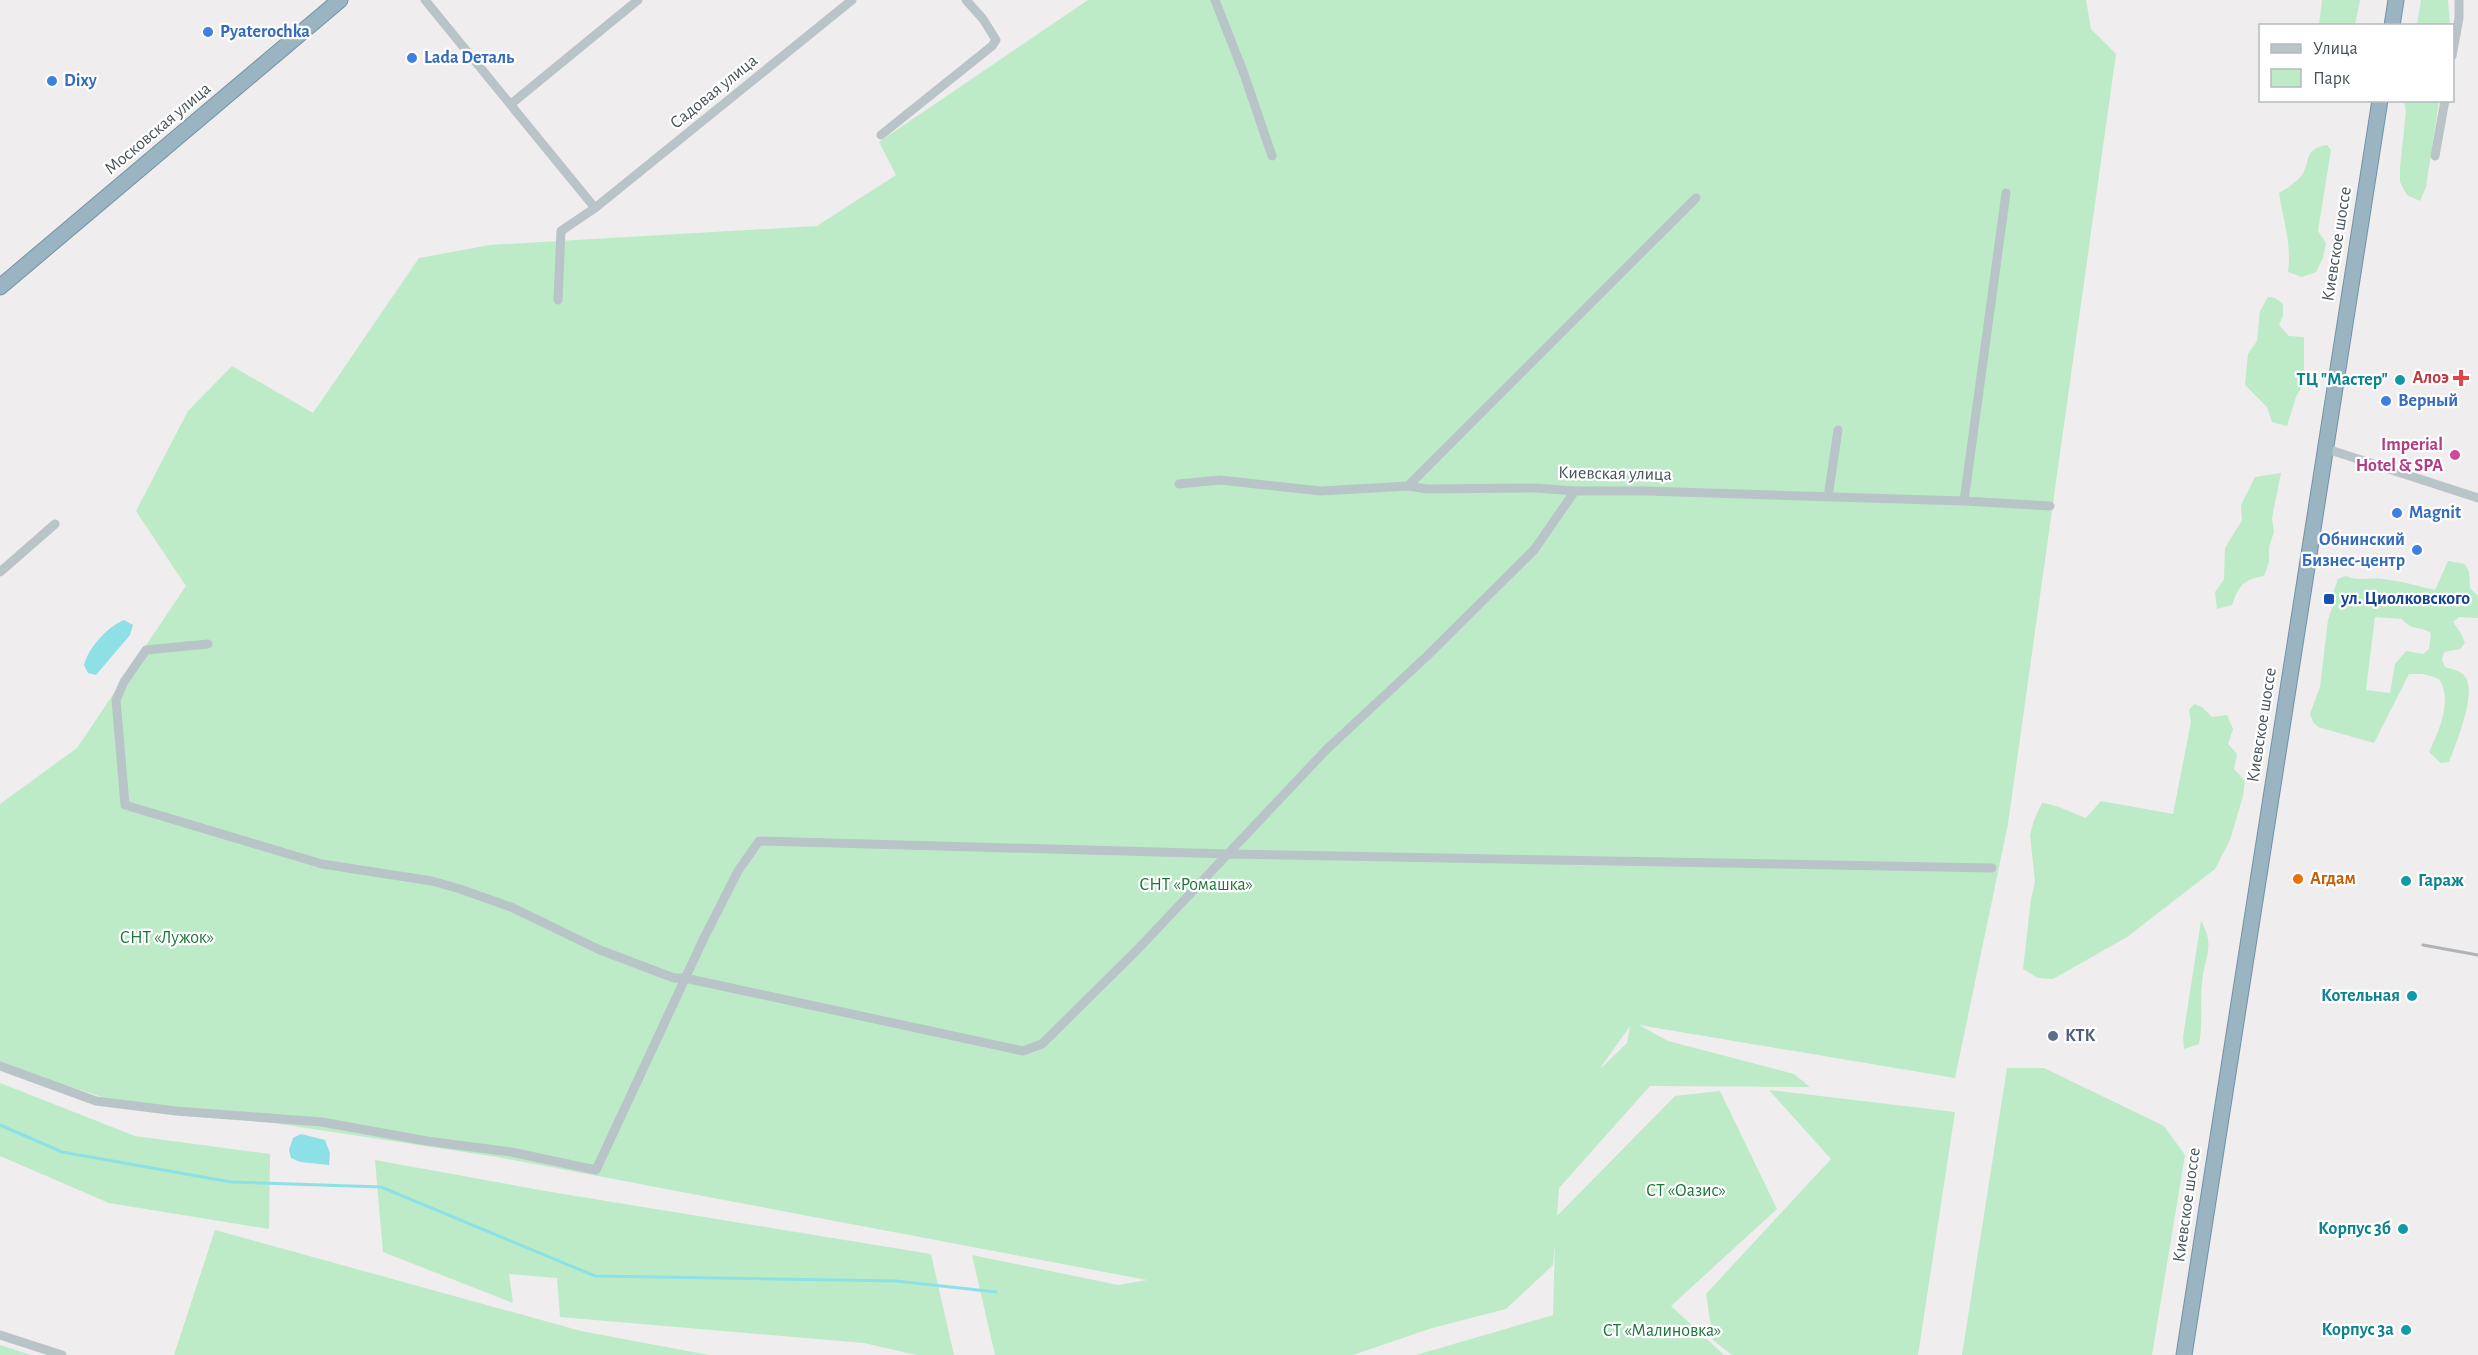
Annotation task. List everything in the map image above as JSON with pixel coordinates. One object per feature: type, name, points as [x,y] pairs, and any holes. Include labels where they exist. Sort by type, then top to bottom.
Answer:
[{"type":"highway","name":"Московская улица","points":[[0,287],[340,0]]},
{"type":"highway","points":[[2392,24],[2396,0]]},
{"type":"highway","name":"Киевское шоссе","points":[[2184,1355],[2380,102]]},
{"type":"street","points":[[425,0],[595,208]]},
{"type":"street","points":[[512,104],[638,0]]},
{"type":"street","name":"Садовая улица","points":[[558,300],[561,231],[595,208],[852,0]]},
{"type":"street","points":[[881,135],[992,46],[996,40],[983,19],[966,0]]},
{"type":"street","points":[[1215,0],[1244,74],[1272,156]]},
{"type":"street","points":[[2454,45],[2459,18],[2459,0]]},
{"type":"street","points":[[2435,156],[2445,102]]},
{"type":"street","points":[[1964,501],[2006,193]]},
{"type":"street","points":[[1408,486],[1695,198]]},
{"type":"street","points":[[1828,496],[1838,429]]},
{"type":"street","points":[[2324,448],[2478,498]]},
{"type":"street","name":"Киевская улица","points":[[1179,484],[1220,480],[1321,491],[1408,486],[1427,489],[1535,488],[1575,491],[1828,496],[2050,506]]},
{"type":"street","points":[[208,644],[146,650],[120,689],[116,711],[125,805],[322,864],[432,881],[460,889],[511,907],[600,950],[674,978],[685,978],[1023,1051],[1042,1044],[1229,854],[1326,750],[1427,656],[1534,550],[1575,491]]},
{"type":"street","points":[[0,572],[54,524]]},
{"type":"street","points":[[0,1066],[96,1101],[176,1111],[322,1122],[427,1141],[511,1152],[596,1170],[685,978],[738,871],[759,841],[1229,854],[1992,868]]},
{"type":"street","points":[[0,1335],[62,1355]]},
{"type":"green space","points":[[1088,0],[2086,0],[2091,29],[2116,54],[2008,824],[1955,1078],[1639,1025],[1668,1041],[1794,1074],[1810,1087],[1650,1086],[1559,1188],[1557,1216],[1675,1096],[1720,1091],[1777,1209],[1671,1306],[1724,1355],[1416,1355],[1553,1315],[1555,1243],[1553,1265],[1506,1309],[1432,1328],[1353,1355],[995,1355],[972,1255],[1118,1285],[1147,1280],[497,1157],[102,1097],[0,1064],[0,804],[77,748],[186,586],[136,511],[188,411],[232,366],[313,413],[419,258],[490,245],[817,226],[896,175],[879,142]],"holes":[[[1630,1026],[1627,1043],[1601,1068]]]},
{"type":"green space","points":[[2322,0],[2360,0],[2355,24],[2319,24]]},
{"type":"green space","points":[[2421,0],[2448,0],[2450,24],[2417,24]]},
{"type":"green space","points":[[2404,102],[2439,102],[2426,187],[2420,201],[2407,195],[2400,182],[2406,111]]},
{"type":"green space","points":[[2327,145],[2331,150],[2318,231],[2326,243],[2323,258],[2316,272],[2302,277],[2288,272],[2288,242],[2279,193],[2302,175],[2314,149]]},
{"type":"green space","points":[[2268,297],[2275,298],[2283,304],[2283,316],[2279,325],[2289,336],[2304,337],[2304,383],[2296,397],[2287,426],[2272,422],[2267,407],[2245,385],[2248,354],[2257,341],[2260,311]]},
{"type":"green space","points":[[2281,473],[2272,518],[2274,532],[2264,576],[2251,579],[2243,584],[2232,605],[2217,609],[2215,592],[2224,579],[2225,548],[2242,520],[2241,505],[2255,477]]},
{"type":"green space","points":[[2448,561],[2465,564],[2469,572],[2470,588],[2478,596],[2478,618],[2459,617],[2453,622],[2465,643],[2460,649],[2444,652],[2442,660],[2445,667],[2457,671],[2466,678],[2469,696],[2464,720],[2449,762],[2441,763],[2429,752],[2443,715],[2445,696],[2439,679],[2424,674],[2409,674],[2374,743],[2318,727],[2310,714],[2320,687],[2328,620],[2338,579],[2346,576],[2355,579],[2383,579],[2435,590]],"holes":[[[2375,617],[2402,619],[2408,625],[2431,633],[2429,649],[2423,654],[2406,651],[2395,664],[2390,693],[2366,690]]]},
{"type":"green space","points":[[2194,704],[2202,707],[2212,717],[2227,715],[2233,729],[2228,744],[2237,754],[2234,769],[2245,781],[2230,840],[2215,869],[2127,937],[2053,979],[2038,978],[2023,969],[2035,882],[2030,835],[2042,803],[2086,818],[2101,801],[2173,814],[2191,722],[2189,710]]},
{"type":"green space","points":[[2201,921],[2208,938],[2208,952],[2202,983],[2199,1044],[2184,1049],[2183,1037]]},
{"type":"green space","points":[[2007,1068],[2044,1068],[2164,1126],[2185,1155],[2152,1355],[1962,1355]]},
{"type":"green space","points":[[0,1083],[135,1136],[270,1154],[269,1229],[109,1203],[0,1156]]},
{"type":"green space","points":[[1769,1090],[1955,1112],[1918,1355],[1732,1355],[1713,1340],[1706,1294],[1831,1159]]},
{"type":"green space","points":[[375,1160],[545,1191],[931,1254],[954,1355],[916,1355],[864,1343],[560,1317],[557,1278],[509,1274],[513,1303],[383,1252]]},
{"type":"green space","points":[[215,1230],[581,1331],[709,1355],[174,1355]]},
{"type":"green space","points":[[0,1345],[31,1355],[0,1355]]},
{"type":"water","points":[[124,620],[133,625],[130,635],[96,675],[88,673],[84,665],[94,645],[111,627]]},
{"type":"water","points":[[301,1134],[325,1140],[330,1153],[329,1165],[300,1162],[291,1158],[289,1150],[293,1138]]},
{"type":"waterway","points":[[0,1125],[62,1152],[231,1182],[381,1187],[595,1276],[896,1281],[996,1292]]},
{"type":"railway","points":[[2423,945],[2478,955]]},
{"type":"place","name":"Pyaterochka","points":[[208,32]]},
{"type":"place","name":"Lada Dеталь","points":[[412,58]]},
{"type":"place","name":"Dixy","points":[[52,81]]},
{"type":"place","name":"Алоэ","points":[[2461,378]]},
{"type":"place","name":"ТЦ \"Мастер\"","points":[[2400,380]]},
{"type":"place","name":"Верный","points":[[2386,401]]},
{"type":"place","name":"Imperial Hotel & SPA","points":[[2455,455]]},
{"type":"place","name":"Magnit","points":[[2397,513]]},
{"type":"place","name":"Обнинский Бизнес-центр","points":[[2417,550]]},
{"type":"place","name":"ул. Циолковского","points":[[2329,599]]},
{"type":"place","name":"Агдам","points":[[2298,879]]},
{"type":"place","name":"Гараж","points":[[2406,881]]},
{"type":"place","name":"Котельная","points":[[2412,996]]},
{"type":"place","name":"КТК","points":[[2053,1036]]},
{"type":"place","name":"Корпус 3б","points":[[2403,1229]]},
{"type":"place","name":"Корпус 3a","points":[[2406,1330]]},
{"type":"park label","name":"СНТ «Ромашка»","points":[[1196,885]]},
{"type":"park label","name":"СНТ «Лужок»","points":[[167,938]]},
{"type":"park label","name":"СТ «Оазис»","points":[[1686,1191]]},
{"type":"park label","name":"СТ «Малиновка»","points":[[1662,1331]]}]
